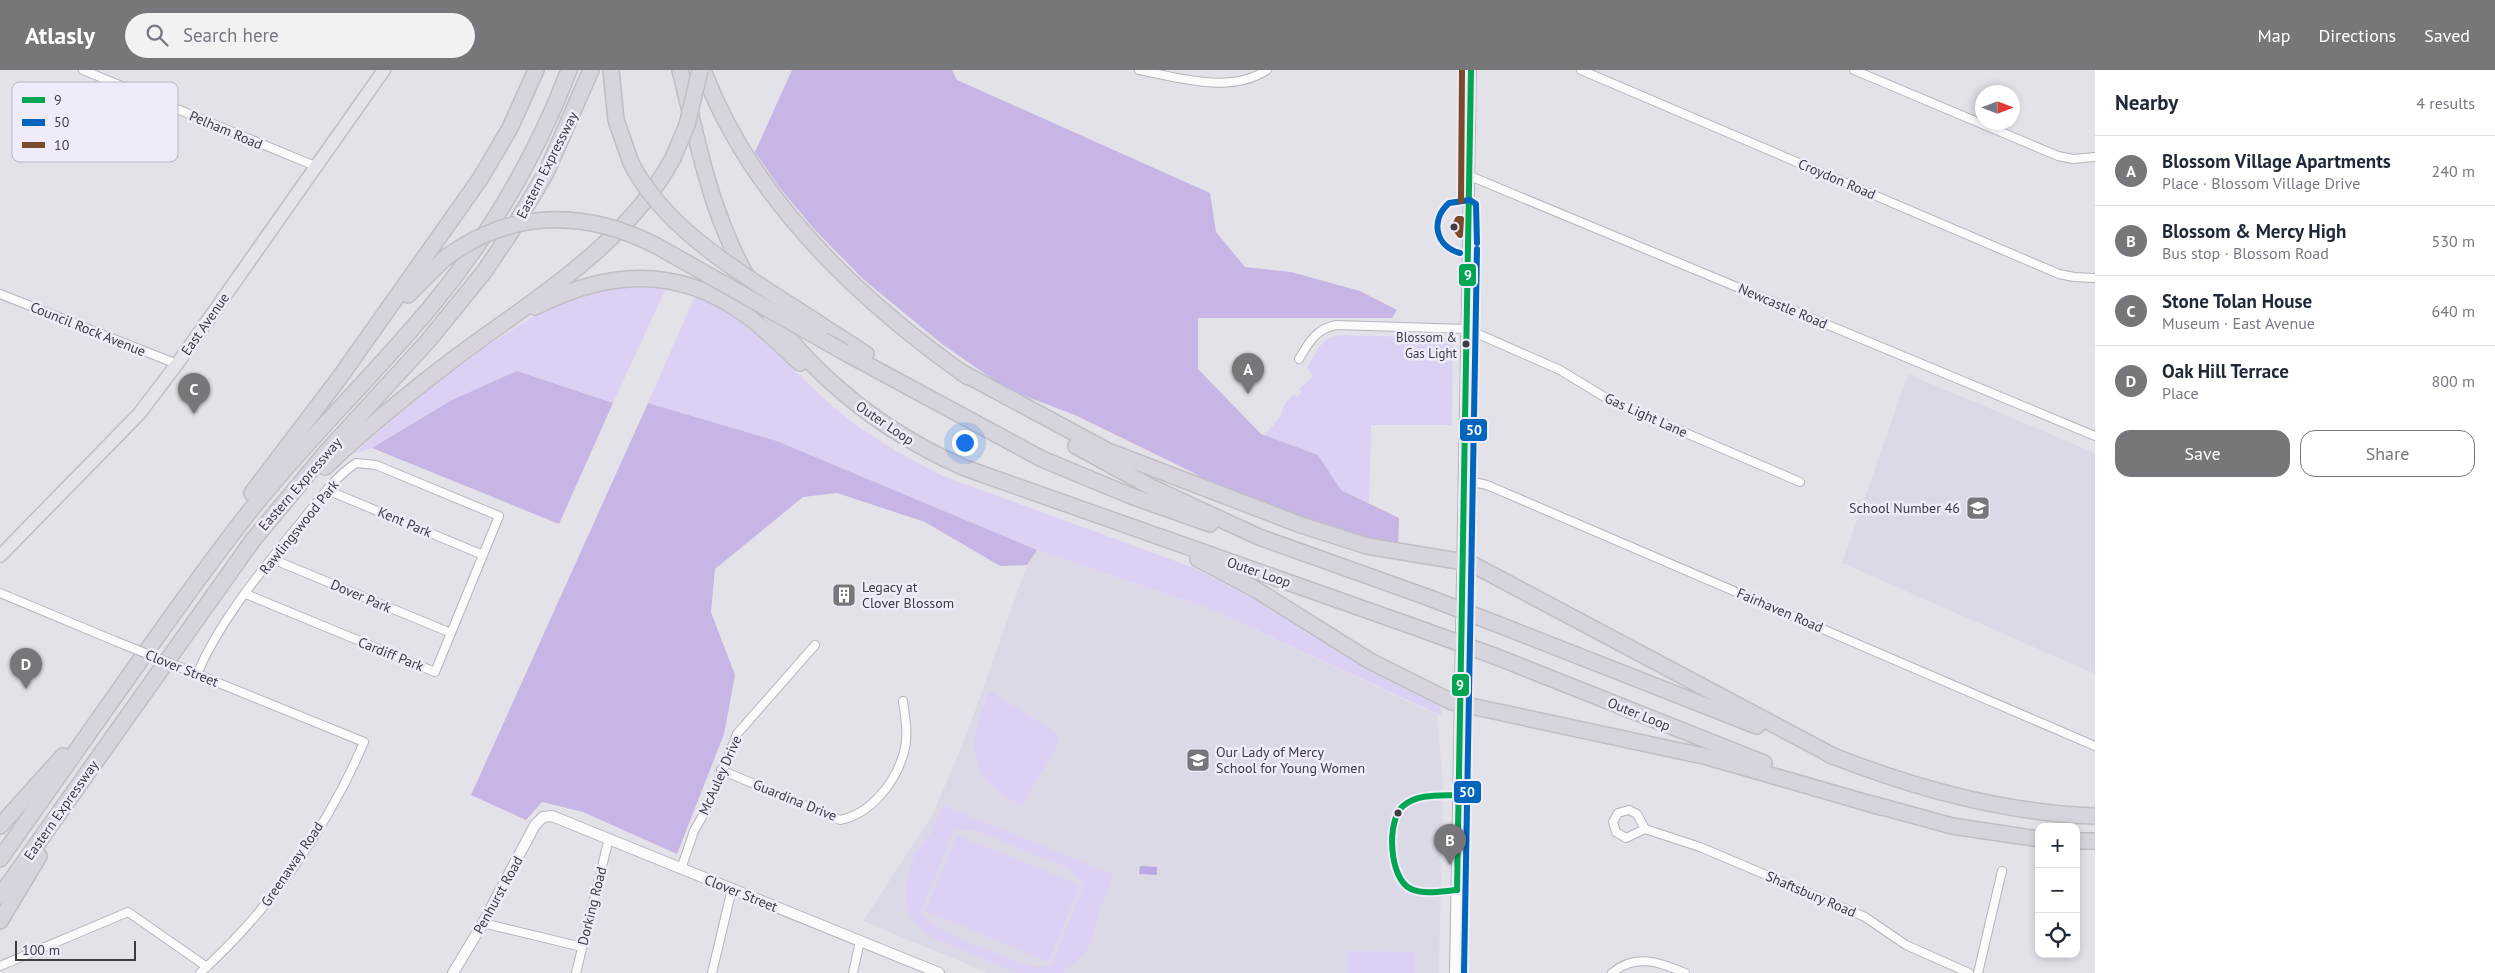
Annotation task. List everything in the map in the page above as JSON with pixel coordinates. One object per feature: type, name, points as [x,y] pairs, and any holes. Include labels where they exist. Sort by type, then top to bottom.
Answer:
[{"type":"highway","points":[[196,582],[251,495],[340,377],[490,162],[515,118],[536,70]]},
{"type":"highway","name":"Eastern Expressway","points":[[0,860],[196,582],[268,488],[416,324],[472,254],[522,172],[549,119],[569,70]]},
{"type":"highway","name":"Eastern Expressway","points":[[0,896],[244,552],[324,455],[428,342],[484,272],[546,173],[592,70]]},
{"type":"highway","points":[[611,70],[616,120],[631,163],[653,199],[682,229],[824,327],[968,420]]},
{"type":"highway","name":"Outer Loop","points":[[680,70],[716,204],[728,239],[748,278],[776,321],[809,360],[841,391],[875,419],[913,442],[965,468],[1426,631],[1816,784],[1881,807],[1952,826],[2035,838]]},
{"type":"highway","points":[[244,552],[294,497],[337,456],[397,404],[611,238],[643,204],[673,158],[689,120],[702,70]]},
{"type":"highway","points":[[702,70],[736,138],[769,188],[801,228],[869,298],[920,341],[961,372],[1029,418],[1119,470],[1244,530],[1314,558]]},
{"type":"highway","points":[[340,377],[409,294],[444,258],[484,235],[521,223],[558,219],[602,224],[629,233],[657,246],[968,420],[1034,455],[1106,487],[1164,509],[1427,597],[1835,757],[1904,782],[1975,801],[2032,810],[2095,816]]},
{"type":"highway","points":[[484,337],[537,306],[587,285],[630,278],[668,281],[711,294],[741,311],[826,386],[875,419]]},
{"type":"highway","points":[[961,372],[1080,438],[1139,464],[1342,539],[1393,551],[1463,561],[1474,565],[1835,757]]},
{"type":"highway","points":[[1132,527],[1231,576],[1370,661],[1460,705],[1708,757],[1881,807]]},
{"type":"highway","points":[[0,826],[110,703]]},
{"type":"highway","points":[[0,921],[107,744]]},
{"type":"main road","name":"East Avenue","points":[[0,556],[128,428],[177,364],[384,70]]},
{"type":"street","name":"Pelham Road","points":[[82,70],[111,82]]},
{"type":"street","points":[[1139,70],[1209,82],[1231,83],[1247,80],[1267,70]]},
{"type":"street","points":[[1455,973],[1471,70]]},
{"type":"street","name":"Croydon Road","points":[[1581,70],[2059,274],[2095,278]]},
{"type":"street","points":[[1854,70],[2058,156],[2072,159],[2095,157]]},
{"type":"street","name":"Pelham Road","points":[[178,110],[315,166]]},
{"type":"street","name":"Newcastle Road","points":[[1470,176],[2095,436]]},
{"type":"street","name":"Council Rock Avenue","points":[[0,294],[177,364]]},
{"type":"street","points":[[1299,359],[1315,334],[1324,327],[1336,325],[1467,329]]},
{"type":"street","name":"Gas Light Lane","points":[[1467,329],[1560,370],[1611,401],[1800,482]]},
{"type":"street","name":"Rawlingswood Park","points":[[195,673],[216,638],[272,558],[327,490],[356,463],[368,463],[499,516]]},
{"type":"street","name":"Fairhaven Road","points":[[1464,480],[1487,484],[2095,746]]},
{"type":"street","name":"Kent Park","points":[[327,490],[483,555]]},
{"type":"street","name":"Cardiff Park","points":[[246,594],[435,672],[499,516]]},
{"type":"street","name":"Dover Park","points":[[272,558],[451,633]]},
{"type":"street","name":"Clover Street","points":[[0,593],[364,742]]},
{"type":"street","name":"McAuley Drive","points":[[681,869],[694,831],[707,808],[737,734],[815,645]]},
{"type":"street","name":"Guardina Drive","points":[[722,770],[840,820],[853,818],[872,804],[891,782],[904,752],[906,727],[904,701]]},
{"type":"street","name":"Greenaway Road","points":[[200,973],[254,918],[295,865],[346,781],[364,742]]},
{"type":"street","name":"Clover Street","points":[[543,817],[560,818],[681,869],[940,973]]},
{"type":"street","name":"Penhurst Road","points":[[453,973],[483,923],[535,826],[543,817]]},
{"type":"street","name":"Shaftsbury Road","points":[[1645,829],[1700,847],[1865,917],[1906,945],[1970,973]]},
{"type":"street","name":"Dorking Road","points":[[576,973],[609,838]]},
{"type":"street","points":[[1978,973],[2002,871]]},
{"type":"street","points":[[712,973],[732,889]]},
{"type":"street","points":[[0,966],[128,912],[207,967]]},
{"type":"street","points":[[483,923],[582,947]]},
{"type":"street","points":[[853,973],[860,941]]},
{"type":"street","points":[[1612,973],[1624,964],[1641,960],[1659,962],[1686,973]]},
{"type":"shaded area","points":[[792,70],[952,70],[957,80],[1210,193],[1216,232],[1245,267],[1291,272],[1360,291],[1397,310],[1392,318],[1198,318],[1198,369],[1261,434],[1318,455],[1341,490],[1399,518],[1398,546],[1373,542],[1219,489],[1194,473],[1077,416],[1007,389],[942,344],[864,280],[815,230],[779,187],[755,152]]},
{"type":"shaded area","points":[[632,285],[666,288],[613,403],[517,371],[452,400],[372,448],[355,453],[434,386],[518,326],[558,303],[579,294]]},
{"type":"shaded area","points":[[695,296],[714,305],[749,329],[841,413],[869,434],[898,452],[943,476],[1192,567],[1256,600],[1357,663],[1440,706],[1442,716],[1213,610],[1037,550],[777,441],[648,403]]},
{"type":"shaded area","points":[[1333,336],[1453,338],[1452,425],[1371,425],[1369,503],[1341,490],[1318,455],[1264,436],[1281,416],[1284,405],[1294,394],[1297,397],[1302,392],[1299,389],[1313,376],[1307,368],[1320,347]]},
{"type":"shaded area","points":[[517,371],[613,403],[559,524],[372,448],[452,400]]},
{"type":"shaded area","name":"School Number 46","points":[[1908,374],[2095,453],[2095,674],[1842,563]]},
{"type":"shaded area","points":[[648,403],[777,441],[1037,550],[1027,565],[1000,566],[925,522],[837,493],[803,497],[715,569],[711,612],[735,675],[724,734],[677,854],[583,812],[542,802],[526,820],[471,795]]},
{"type":"shaded area","name":"Our Lady of Mercy School for Young Women","points":[[1037,550],[1213,610],[1437,715],[1443,785],[1439,973],[988,973],[863,921],[932,816],[966,736],[1027,565]]},
{"type":"shaded area","points":[[990,691],[1056,732],[1059,742],[1022,806],[1003,795],[990,784],[980,771],[976,758],[977,727]]},
{"type":"shaded area","points":[[943,805],[1114,875],[1100,909],[1091,943],[1083,955],[1062,973],[1017,973],[935,939],[925,933],[911,917],[907,909],[906,886],[914,855],[931,833]],"holes":[[[954,831],[976,831],[1070,869],[1084,885],[1051,965],[1038,967],[1027,965],[969,943],[939,928],[921,912]]]},
{"type":"shaded area","points":[[957,835],[1080,885],[1049,962],[925,911]]},
{"type":"shaded area","points":[[1140,866],[1157,867],[1157,875],[1139,874]]},
{"type":"shaded area","points":[[1348,951],[1415,952],[1415,973],[1348,973]]},
{"type":"transit line","name":"10","points":[[1461,201],[1462,70]]},
{"type":"transit line","name":"9","points":[[1457,890],[1471,70]]},
{"type":"transit line","name":"50","points":[[1460,253],[1445,245],[1438,232],[1439,217],[1449,203],[1470,200],[1476,204],[1477,243]]},
{"type":"transit line","name":"10","points":[[1458,219],[1461,219],[1460,235],[1454,227],[1458,219]]},
{"type":"transit line","name":"50","points":[[1464,973],[1477,249]]},
{"type":"transit line","name":"9","points":[[1457,890],[1422,892],[1411,889],[1398,874],[1394,862],[1392,836],[1398,813],[1409,802],[1430,796],[1459,795]]},
{"type":"place","name":"Blossom & Gas Light","points":[[1466,344]]},
{"type":"place","name":"Blossom Village Apartments","points":[[1248,394]]},
{"type":"place","name":"Stone Tolan House","points":[[194,414]]},
{"type":"place","name":"School Number 46","points":[[1978,508]]},
{"type":"place","name":"Legacy at Clover Blossom","points":[[844,595]]},
{"type":"place","name":"Oak Hill Terrace","points":[[26,689]]},
{"type":"place","name":"Our Lady of Mercy School for Young Women","points":[[1198,760]]},
{"type":"place","name":"Blossom & Mercy High","points":[[1450,865]]}]
